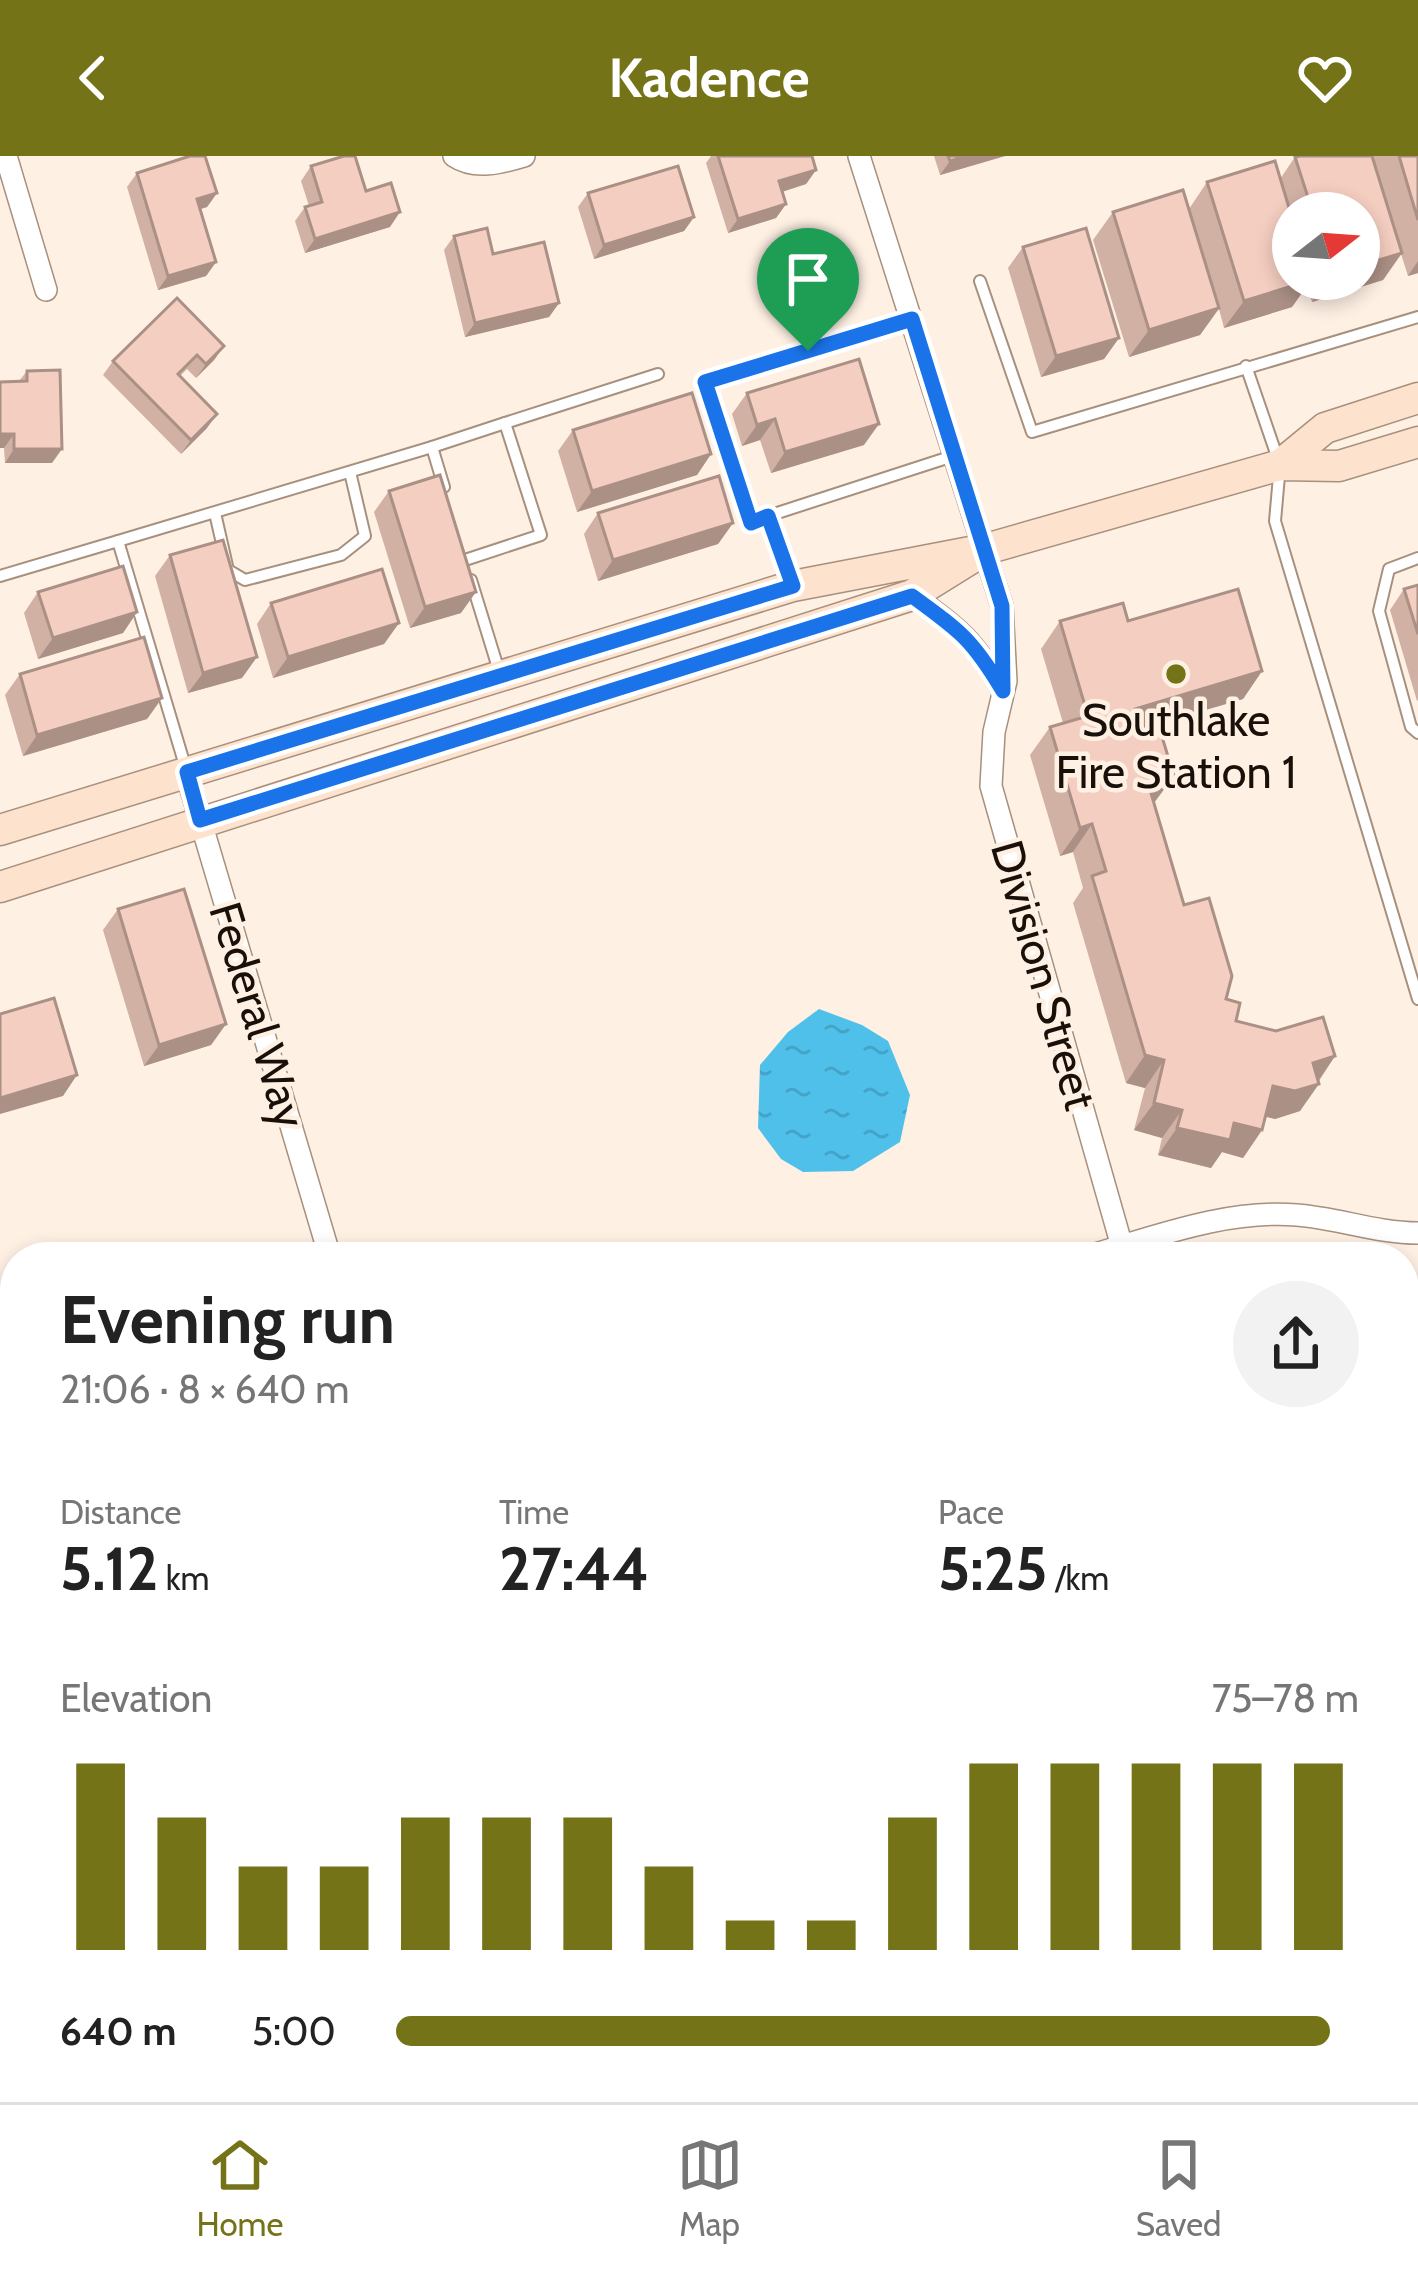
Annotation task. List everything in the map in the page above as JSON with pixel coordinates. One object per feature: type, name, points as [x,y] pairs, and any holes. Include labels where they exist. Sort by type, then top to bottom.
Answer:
[{"type":"main road","points":[[1280,465],[1325,428],[1418,398]]},
{"type":"main road","points":[[0,830],[793,586],[986,549],[1280,465],[1339,466],[1418,442]]},
{"type":"main road","points":[[0,887],[912,596],[986,549]]},
{"type":"street","points":[[7,156],[46,290]]},
{"type":"street","points":[[454,156],[482,165],[524,156]]},
{"type":"street","name":"Division Street","points":[[859,156],[1002,606],[1003,691],[994,732],[991,786],[1120,1242]]},
{"type":"street","points":[[912,596],[958,627],[980,652],[1003,691]]},
{"type":"street","name":"Federal Way","points":[[187,772],[326,1242]]},
{"type":"street","points":[[1158,1242],[1254,1215],[1297,1215],[1418,1233]]},
{"type":"lane","points":[[980,281],[1032,432],[1418,317]]},
{"type":"lane","points":[[912,319],[705,382],[751,523],[956,454]]},
{"type":"lane","points":[[1246,365],[1280,465],[1276,523],[1418,999]]},
{"type":"lane","points":[[0,576],[658,374]]},
{"type":"lane","points":[[465,560],[541,535],[505,423]]},
{"type":"lane","points":[[432,447],[445,492]]},
{"type":"lane","points":[[215,513],[228,570],[245,580],[340,555],[364,536],[350,472]]},
{"type":"lane","points":[[768,516],[793,586]]},
{"type":"lane","points":[[458,537],[500,674]]},
{"type":"lane","points":[[118,541],[187,772]]},
{"type":"lane","points":[[1418,558],[1389,569],[1378,611],[1411,727],[1418,733]]},
{"type":"water","points":[[819,1009],[888,1041],[910,1095],[900,1142],[853,1171],[803,1172],[781,1159],[758,1128],[760,1065],[788,1032]]},
{"type":"building","points":[[190,156],[205,156],[217,193],[197,199],[216,262],[168,276],[137,173]]},
{"type":"building","points":[[355,156],[366,191],[391,183],[400,212],[315,239],[305,207],[322,202],[311,166]]},
{"type":"building","points":[[718,156],[812,156],[816,170],[779,181],[786,204],[738,219]]},
{"type":"building","points":[[1372,156],[1402,253],[1380,260],[1380,192],[1306,192],[1295,157]]},
{"type":"building","points":[[1399,156],[1418,156],[1418,220]]},
{"type":"building","points":[[1275,161],[1284,192],[1272,192],[1272,292],[1244,301],[1207,182]]},
{"type":"building","points":[[678,166],[694,217],[604,245],[588,193]]},
{"type":"building","points":[[1183,190],[1219,308],[1149,330],[1113,212]]},
{"type":"building","points":[[487,228],[493,254],[544,242],[559,303],[475,323],[454,236]]},
{"type":"building","points":[[1086,228],[1119,338],[1056,356],[1023,247]]},
{"type":"building","points":[[177,298],[224,346],[206,364],[197,355],[178,374],[217,414],[191,440],[113,361]]},
{"type":"building","points":[[859,359],[879,424],[785,452],[775,419],[757,425],[747,393]]},
{"type":"building","points":[[60,370],[62,449],[14,449],[14,434],[0,434],[0,382],[27,381],[27,371]]},
{"type":"building","points":[[692,393],[711,454],[592,491],[573,430]]},
{"type":"building","points":[[440,475],[476,592],[425,607],[389,491]]},
{"type":"building","points":[[719,476],[733,523],[613,560],[598,513]]},
{"type":"building","points":[[223,540],[257,657],[203,673],[170,555]]},
{"type":"building","points":[[123,566],[137,612],[53,638],[38,592]]},
{"type":"building","points":[[382,569],[399,623],[288,657],[271,603]]},
{"type":"building","points":[[1418,585],[1418,634],[1404,589]]},
{"type":"building","points":[[1238,589],[1262,671],[1135,709],[1142,735],[1160,730],[1174,776],[1148,783],[1184,905],[1209,898],[1232,976],[1226,999],[1240,1003],[1236,1021],[1276,1031],[1323,1017],[1335,1056],[1313,1063],[1319,1084],[1295,1091],[1273,1086],[1262,1130],[1234,1123],[1230,1140],[1177,1128],[1182,1110],[1154,1103],[1164,1060],[1145,1055],[1092,876],[1106,871],[1092,824],[1080,828],[1050,727],[1088,716],[1060,621],[1123,603],[1128,621]]},
{"type":"building","points":[[144,637],[162,698],[37,735],[20,674]]},
{"type":"building","points":[[184,889],[226,1024],[159,1045],[118,909]]},
{"type":"building","points":[[54,998],[77,1075],[0,1098],[0,1014]]},
{"type":"place","name":"Southlake Fire Station 1","points":[[1176,674]]},
{"type":"route","points":[[912,319],[1002,606],[1003,691],[980,652],[958,627],[912,596],[200,820],[187,772],[793,586],[768,516],[751,523],[705,382],[808,351],[912,319]]}]
